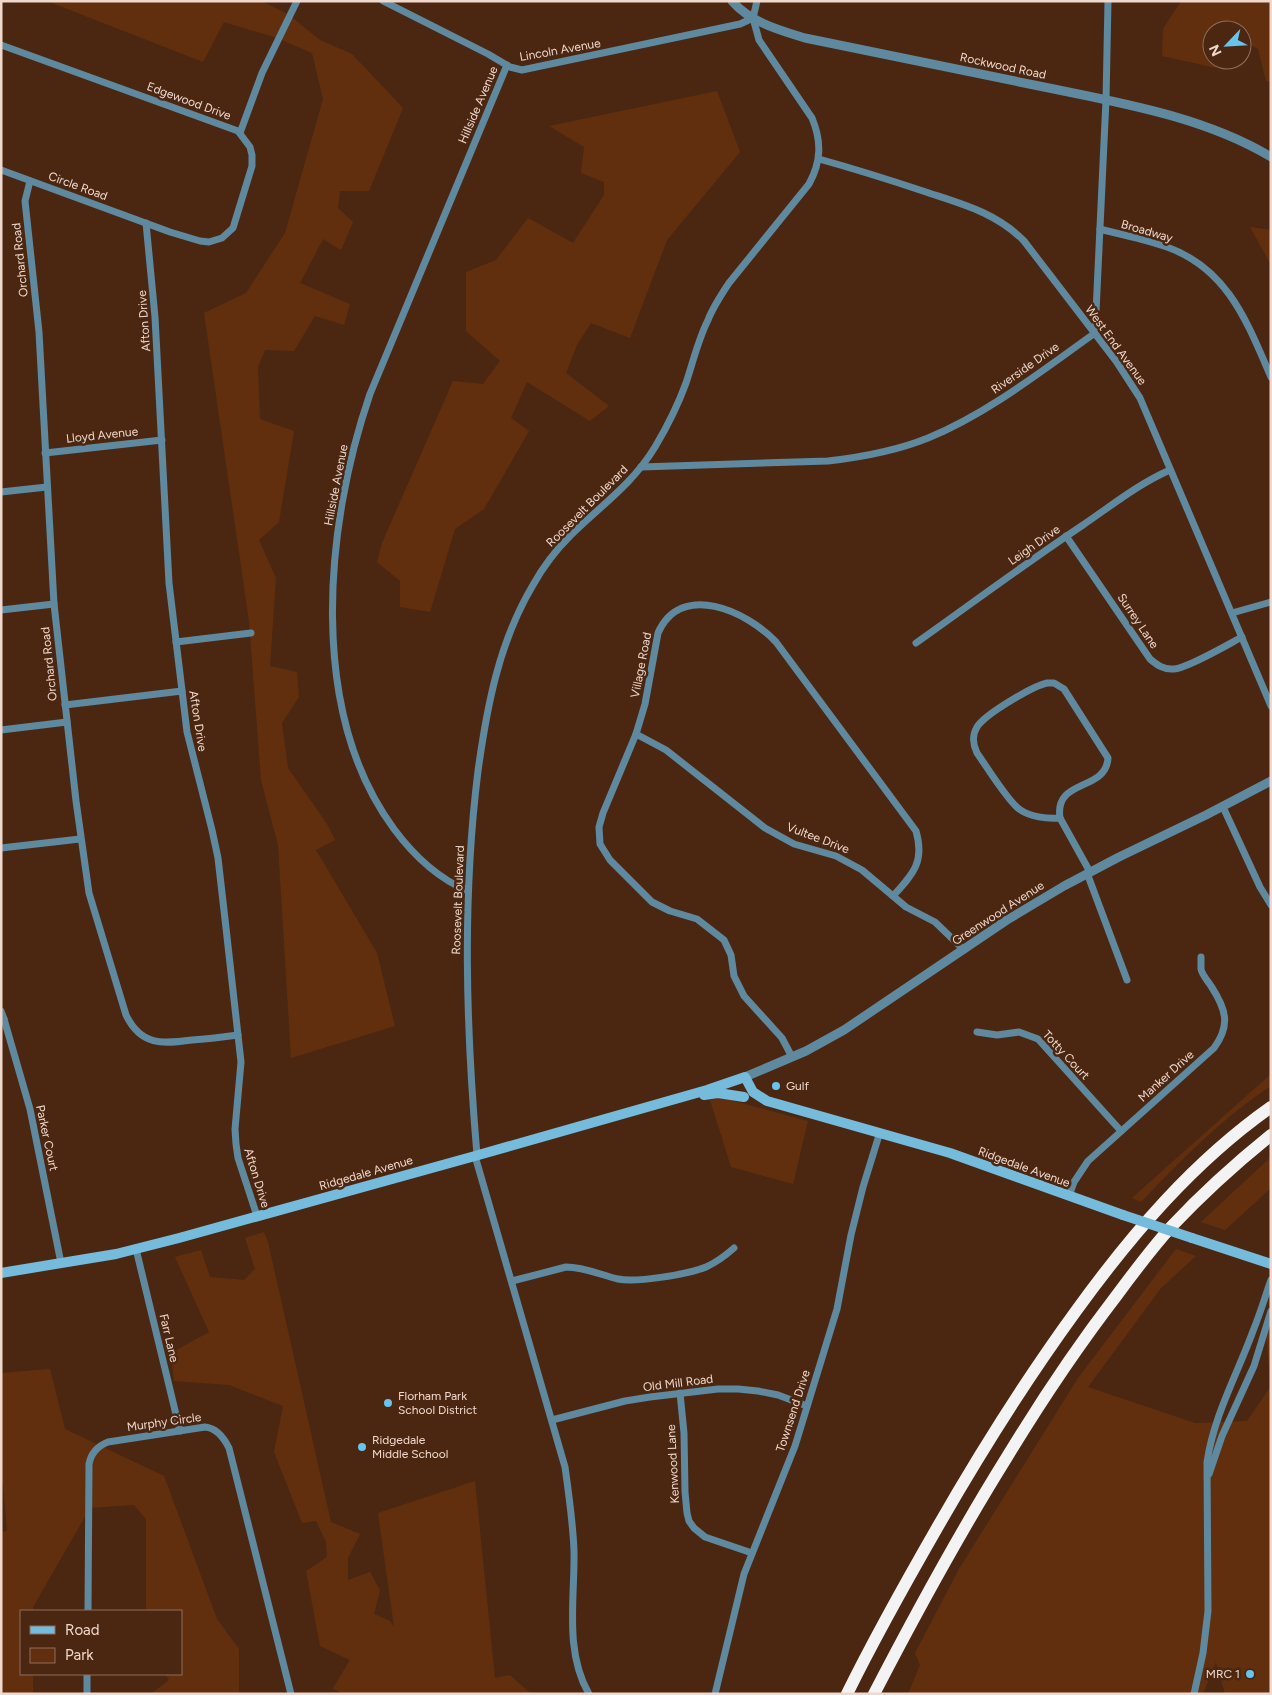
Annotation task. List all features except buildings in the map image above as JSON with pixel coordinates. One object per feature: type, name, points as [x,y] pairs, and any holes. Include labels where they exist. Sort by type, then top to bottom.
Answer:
[{"type":"highway","points":[[847,1694],[965,1479],[1027,1381],[1067,1323],[1119,1254],[1157,1209],[1222,1146],[1271,1107]]},
{"type":"highway","points":[[874,1694],[936,1576],[973,1512],[1022,1431],[1074,1353],[1136,1269],[1170,1229],[1237,1162],[1271,1135]]},
{"type":"main road","name":"Ridgedale Avenue","points":[[1,1273],[136,1249],[696,1093],[745,1077],[753,1092],[767,1101],[950,1153],[1123,1215],[1271,1264]]},
{"type":"main road","points":[[734,1080],[737,1089],[744,1097]]},
{"type":"main road","points":[[696,1093],[706,1095],[718,1093],[744,1097]]},
{"type":"main road","name":"Ridgedale Avenue","points":[[744,1097],[762,1104],[767,1101]]},
{"type":"street","points":[[240,133],[262,73],[298,1]]},
{"type":"street","name":"Lincoln Avenue","points":[[383,1],[507,65],[522,70],[740,24],[753,18]]},
{"type":"street","name":"Rockwood Road","points":[[732,1],[753,18],[775,29],[805,38],[1139,108],[1217,131],[1254,147],[1271,157]]},
{"type":"street","points":[[753,18],[757,1]]},
{"type":"street","points":[[1095,334],[1106,100],[1108,1]]},
{"type":"street","name":"Roosevelt Boulevard","points":[[476,1155],[469,1059],[468,891],[474,801],[484,732],[494,681],[508,634],[545,564],[570,536],[627,484],[641,467],[658,441],[677,405],[700,338],[719,299],[729,283],[809,184],[814,176],[819,159],[819,138],[812,118],[758,40],[753,18]]},
{"type":"street","name":"Edgewood Drive","points":[[1,45],[240,133],[250,147],[252,162],[236,222],[228,233],[216,241],[200,241],[146,223]]},
{"type":"street","name":"Hillside Avenue","points":[[468,891],[442,878],[415,855],[376,802],[360,769],[351,743],[339,689],[334,638],[334,585],[336,548],[344,491],[364,409],[507,65]]},
{"type":"street","name":"West End Avenue","points":[[819,159],[983,211],[1006,224],[1024,241],[1116,361],[1140,398],[1271,706]]},
{"type":"street","name":"Circle Road","points":[[1,170],[146,223]]},
{"type":"street","name":"Orchard Road","points":[[30,181],[25,201],[38,332],[54,604],[80,839],[89,893],[126,1015],[142,1036],[150,1040],[166,1043],[238,1035]]},
{"type":"street","name":"Afton Drive","points":[[146,223],[156,317],[169,583],[187,732],[218,858],[242,1071],[235,1129],[236,1144],[238,1158],[257,1216]]},
{"type":"street","name":"Broadway","points":[[1100,229],[1166,247],[1192,259],[1211,273],[1237,304],[1271,377]]},
{"type":"street","name":"Riverside Drive","points":[[641,467],[828,461],[871,455],[903,447],[945,431],[982,411],[1095,334]]},
{"type":"street","name":"Lloyd Avenue","points":[[45,453],[162,440]]},
{"type":"street","name":"Leigh Drive","points":[[916,644],[1066,536],[1153,478],[1170,470]]},
{"type":"street","points":[[1,492],[47,487]]},
{"type":"street","name":"Surrey Lane","points":[[1066,536],[1150,659],[1156,664],[1168,669],[1183,668],[1242,637]]},
{"type":"street","points":[[1232,613],[1271,602]]},
{"type":"street","points":[[1,610],[54,604]]},
{"type":"street","name":"Village Road","points":[[792,1057],[782,1038],[739,989],[734,976],[732,955],[724,940],[697,919],[670,911],[652,902],[610,860],[603,851],[598,836],[603,813],[636,734],[647,695],[656,637],[661,625],[672,613],[686,606],[706,605],[729,610],[758,626],[776,642],[916,831],[919,851],[916,869],[893,896]]},
{"type":"street","points":[[176,642],[251,633]]},
{"type":"street","points":[[1060,818],[1044,818],[1019,810],[977,753],[974,743],[975,731],[983,720],[1032,687],[1047,683],[1054,683],[1064,689],[1108,758],[1107,767],[1099,778],[1076,787],[1062,799],[1060,818],[1088,873],[1126,980]]},
{"type":"street","points":[[65,705],[182,692]]},
{"type":"street","points":[[1,730],[67,722]]},
{"type":"street","name":"Vultee Drive","points":[[636,734],[666,750],[765,828],[794,844],[850,862],[870,876],[906,907],[935,922],[964,950]]},
{"type":"street","name":"Greenwood Avenue","points":[[745,1077],[792,1057],[844,1030],[1007,920],[1088,873],[1223,807],[1271,781]]},
{"type":"street","points":[[1223,807],[1260,887],[1271,905]]},
{"type":"street","points":[[1,848],[80,839]]},
{"type":"street","name":"Manker Drive","points":[[1069,1196],[1074,1182],[1088,1161],[1214,1048],[1222,1034],[1225,1026],[1224,1009],[1221,1001],[1202,973],[1202,957]]},
{"type":"street","name":"Parker Court","points":[[1,1012],[30,1109],[61,1263]]},
{"type":"street","name":"Totty Court","points":[[977,1032],[996,1035],[1020,1032],[1038,1039],[1121,1131]]},
{"type":"street","name":"Townsend Drive","points":[[715,1694],[740,1591],[752,1554],[795,1446],[837,1309],[851,1235],[880,1132]]},
{"type":"street","points":[[476,1155],[565,1467],[574,1558],[574,1650],[581,1678],[589,1694]]},
{"type":"street","points":[[512,1281],[566,1267],[574,1267],[620,1279],[635,1280],[692,1271],[705,1267],[720,1260],[734,1248]]},
{"type":"street","name":"Farr Lane","points":[[136,1249],[180,1431]]},
{"type":"street","points":[[1194,1694],[1203,1654],[1208,1611],[1207,1462],[1213,1432],[1222,1405],[1253,1331],[1271,1280]]},
{"type":"street","points":[[1208,1477],[1222,1436],[1254,1366],[1271,1311]]},
{"type":"street","name":"Old Mill Road","points":[[552,1420],[625,1401],[680,1393],[738,1388],[778,1395],[807,1406]]},
{"type":"street","name":"Kenwood Lane","points":[[680,1393],[689,1521],[705,1537],[752,1554]]},
{"type":"street","name":"Murphy Circle","points":[[88,1610],[89,1464],[92,1454],[102,1444],[108,1442],[206,1427],[212,1428],[221,1435],[229,1448],[290,1694]]},
{"type":"street","points":[[87,1675],[87,1694]]},
{"type":"green space","points":[[47,1],[262,1],[289,15],[320,40],[352,54],[403,108],[369,191],[340,191],[338,208],[353,222],[341,250],[323,239],[300,283],[350,304],[344,325],[315,316],[294,351],[265,350],[258,367],[260,419],[294,431],[279,522],[259,540],[276,578],[270,666],[297,672],[299,697],[282,723],[288,768],[327,824],[335,840],[316,850],[377,953],[395,1026],[291,1058],[278,845],[261,780],[249,621],[204,313],[246,293],[285,233],[323,99],[312,53],[277,38],[224,22],[203,62]]},
{"type":"green space","points":[[1181,1],[1271,1],[1271,82],[1266,81],[1258,49],[1252,46],[1252,20],[1202,20],[1202,65],[1162,56],[1163,29]]},
{"type":"green space","points":[[717,91],[740,152],[667,240],[630,338],[591,323],[577,345],[566,373],[609,406],[590,421],[527,382],[511,418],[529,431],[484,509],[455,529],[430,612],[400,607],[400,581],[377,562],[382,543],[453,381],[483,384],[500,361],[466,331],[466,272],[496,260],[528,218],[573,243],[604,195],[604,182],[581,173],[584,147],[549,126]]},
{"type":"green space","points":[[1250,227],[1271,230],[1271,265]]},
{"type":"green space","points":[[1271,1074],[1271,1086],[1219,1126],[1187,1155],[1141,1202],[1132,1198]]},
{"type":"green space","points":[[719,1097],[808,1121],[793,1184],[731,1167],[710,1100]]},
{"type":"green space","points":[[1271,1157],[1271,1188],[1225,1230],[1201,1222]]},
{"type":"green space","points":[[264,1232],[268,1242],[331,1522],[360,1534],[348,1558],[348,1580],[370,1572],[380,1590],[374,1614],[390,1621],[394,1627],[378,1513],[475,1481],[495,1678],[510,1675],[531,1694],[342,1694],[333,1688],[350,1660],[320,1646],[306,1571],[327,1557],[326,1542],[316,1521],[302,1523],[274,1452],[283,1406],[229,1385],[174,1381],[171,1353],[209,1332],[175,1257],[201,1250],[210,1277],[244,1280],[255,1269],[245,1238]]},
{"type":"green space","points":[[1176,1249],[1196,1256],[1161,1288],[1088,1387],[1195,1423],[1247,1421],[1271,1386],[1271,1694],[1225,1694],[1216,1662],[1203,1694],[908,1694],[920,1665],[915,1653],[959,1569],[1078,1378]]},
{"type":"green space","points":[[1271,1327],[1271,1386],[1266,1334]]},
{"type":"green space","points":[[50,1369],[65,1429],[164,1476],[217,1619],[239,1649],[239,1694],[151,1694],[169,1680],[166,1675],[182,1675],[182,1610],[146,1610],[146,1519],[134,1505],[90,1508],[33,1610],[20,1610],[20,1675],[33,1675],[33,1694],[1,1694],[1,1532],[7,1531],[3,1485],[1,1485],[1,1373]]},
{"type":"place","name":"Gulf","points":[[776,1086]]},
{"type":"place","name":"Florham Park School District","points":[[388,1403]]},
{"type":"place","name":"Ridgedale Middle School","points":[[362,1447]]},
{"type":"place","name":"MRC 1","points":[[1250,1674]]}]
